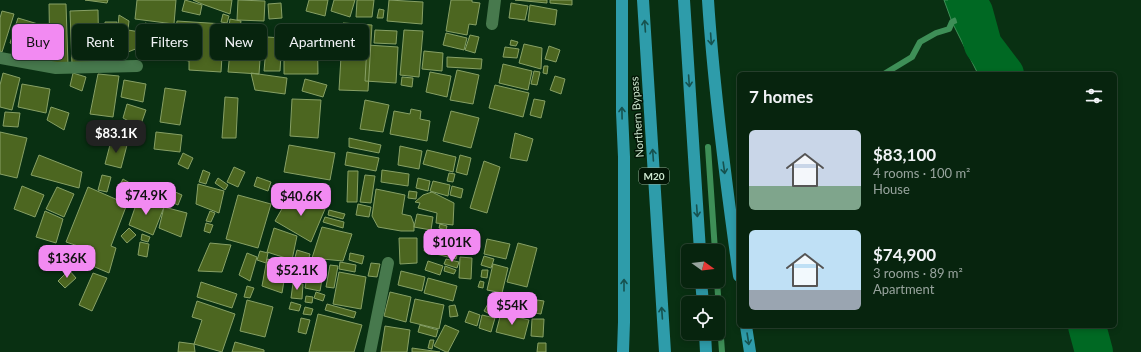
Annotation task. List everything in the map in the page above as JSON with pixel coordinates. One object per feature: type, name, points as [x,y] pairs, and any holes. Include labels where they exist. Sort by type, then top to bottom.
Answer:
[{"type":"highway","points":[[622,0],[622,112],[624,157],[623,352]]},
{"type":"highway","name":"Northern Bypass","points":[[643,0],[665,352]]},
{"type":"highway","points":[[684,0],[700,244]]},
{"type":"highway","points":[[708,0],[721,149],[737,262]]},
{"type":"highway","points":[[746,328],[750,352]]},
{"type":"highway","points":[[705,340],[706,352]]},
{"type":"street","points":[[492,24],[495,0]]},
{"type":"street","points":[[0,58],[56,68],[137,66]]},
{"type":"street","points":[[370,352],[388,263]]},
{"type":"shaded area","points":[[944,0],[960,0],[967,14],[972,32],[990,47],[993,67],[996,72],[977,72],[952,22]]},
{"type":"building","points":[[85,0],[108,0],[107,3]]},
{"type":"building","points":[[137,0],[176,0],[174,24],[135,19]]},
{"type":"building","points":[[185,0],[202,5],[200,15],[182,11]]},
{"type":"building","points":[[193,0],[232,0],[230,14],[202,4]]},
{"type":"building","points":[[238,0],[265,1],[264,21],[237,20]]},
{"type":"building","points":[[309,0],[328,0],[325,16],[306,11]]},
{"type":"building","points":[[334,0],[355,0],[350,17],[331,11]]},
{"type":"building","points":[[357,0],[374,0],[372,17],[356,17]]},
{"type":"building","points":[[389,0],[423,2],[422,24],[387,21]]},
{"type":"building","points":[[451,0],[472,0],[472,2],[480,3],[476,25],[469,24],[467,35],[446,31]]},
{"type":"building","points":[[515,0],[547,0],[547,3]]},
{"type":"building","points":[[550,0],[572,0],[572,5],[550,3]]},
{"type":"building","points":[[281,3],[282,18],[269,19],[268,4]]},
{"type":"building","points":[[511,3],[528,6],[525,20],[509,18]]},
{"type":"building","points":[[49,4],[66,4],[68,65],[50,65],[50,60],[64,60],[64,24],[49,24]]},
{"type":"building","points":[[530,5],[557,10],[555,25],[528,21]]},
{"type":"building","points":[[379,9],[384,10],[383,18],[377,18]]},
{"type":"building","points":[[98,10],[98,24],[72,24],[72,60],[99,60],[99,64],[72,65],[70,11]]},
{"type":"building","points":[[2,11],[14,14],[2,52],[0,51],[0,18]]},
{"type":"building","points":[[223,14],[229,16],[227,23],[221,22]]},
{"type":"building","points":[[119,15],[129,21],[128,30],[128,24],[118,24]]},
{"type":"building","points":[[18,18],[38,24],[16,24]]},
{"type":"building","points":[[230,19],[241,21],[241,24],[229,24]]},
{"type":"building","points":[[177,21],[224,24],[210,24],[210,60],[222,60],[221,72],[189,70],[189,61],[183,60],[202,60],[202,24],[177,24]]},
{"type":"building","points":[[105,22],[117,22],[117,24],[105,24]]},
{"type":"building","points":[[369,25],[372,25],[368,91],[339,90],[341,60],[369,60]]},
{"type":"building","points":[[128,30],[136,31],[136,49],[128,52]]},
{"type":"building","points":[[375,30],[397,31],[396,44],[374,43]]},
{"type":"building","points":[[404,30],[423,31],[419,77],[400,75]]},
{"type":"building","points":[[446,33],[467,38],[464,50],[443,45]]},
{"type":"building","points":[[470,35],[479,37],[475,53],[465,50]]},
{"type":"building","points":[[267,37],[275,38],[275,60],[281,60],[280,71],[264,71],[265,60],[267,60]]},
{"type":"building","points":[[511,40],[518,42],[516,46],[510,45]]},
{"type":"building","points":[[524,44],[542,48],[541,69],[519,63]]},
{"type":"building","points":[[369,45],[398,47],[396,83],[365,81],[366,60],[369,60]]},
{"type":"building","points":[[549,46],[560,50],[556,62],[545,59]]},
{"type":"building","points":[[505,47],[519,49],[517,58],[503,57]]},
{"type":"building","points":[[424,51],[443,53],[442,71],[422,69]]},
{"type":"building","points":[[447,57],[482,59],[481,69],[447,67]]},
{"type":"building","points":[[104,60],[116,60],[116,62],[104,62]]},
{"type":"building","points":[[229,60],[260,60],[259,74],[228,72]]},
{"type":"building","points":[[284,60],[318,60],[318,74],[284,74]]},
{"type":"building","points":[[503,64],[532,71],[528,90],[499,83]]},
{"type":"building","points":[[544,66],[548,66],[547,74],[543,73]]},
{"type":"building","points":[[457,70],[479,75],[473,104],[450,100]]},
{"type":"building","points":[[534,71],[540,72],[537,85],[531,84]]},
{"type":"building","points":[[430,72],[451,76],[447,97],[426,92]]},
{"type":"building","points":[[3,73],[20,78],[12,110],[0,107],[0,85]]},
{"type":"building","points":[[73,73],[86,77],[82,91],[70,86]]},
{"type":"building","points":[[251,73],[287,78],[285,94],[255,90]]},
{"type":"building","points":[[98,74],[119,76],[113,117],[90,114]]},
{"type":"building","points":[[555,76],[565,79],[561,94],[550,90]]},
{"type":"building","points":[[402,77],[413,78],[412,87],[401,85]]},
{"type":"building","points":[[305,79],[327,85],[323,97],[302,91]]},
{"type":"building","points":[[124,80],[146,84],[143,102],[121,97]]},
{"type":"building","points":[[22,84],[50,89],[46,113],[18,107]]},
{"type":"building","points":[[495,85],[529,93],[523,117],[489,108]]},
{"type":"building","points":[[165,88],[186,91],[180,125],[160,122]]},
{"type":"building","points":[[225,97],[238,98],[236,138],[222,138]]},
{"type":"building","points":[[292,99],[321,100],[318,138],[290,136]]},
{"type":"building","points":[[534,99],[545,101],[541,118],[530,115]]},
{"type":"building","points":[[365,100],[389,105],[383,132],[360,129]]},
{"type":"building","points":[[127,104],[146,110],[140,127],[123,118]]},
{"type":"building","points":[[51,107],[69,113],[64,130],[47,120]]},
{"type":"building","points":[[411,109],[421,111],[420,119],[430,121],[427,141],[390,134],[394,111],[410,114]]},
{"type":"building","points":[[451,111],[479,118],[471,148],[443,141]]},
{"type":"building","points":[[5,112],[20,113],[18,127],[3,126]]},
{"type":"building","points":[[0,132],[27,138],[17,178],[0,174]]},
{"type":"building","points":[[156,132],[182,135],[180,152],[154,149]]},
{"type":"building","points":[[515,133],[533,139],[527,161],[510,158]]},
{"type":"building","points":[[349,138],[381,145],[379,153],[349,147]]},
{"type":"building","points":[[111,141],[127,145],[121,168],[105,164]]},
{"type":"building","points":[[289,145],[335,153],[330,180],[284,172]]},
{"type":"building","points":[[400,146],[422,151],[419,169],[398,165]]},
{"type":"building","points":[[427,150],[456,157],[453,172],[423,164]]},
{"type":"building","points":[[347,152],[379,158],[376,171],[345,165]]},
{"type":"building","points":[[183,153],[193,158],[188,169],[178,164]]},
{"type":"building","points":[[39,155],[82,172],[79,188],[31,175]]},
{"type":"building","points":[[460,155],[471,158],[467,175],[456,172]]},
{"type":"building","points":[[484,161],[500,167],[487,213],[470,208]]},
{"type":"building","points":[[234,167],[245,172],[238,187],[227,182]]},
{"type":"building","points":[[203,170],[210,173],[206,184],[199,182]]},
{"type":"building","points":[[382,170],[409,174],[408,186],[381,182]]},
{"type":"building","points":[[348,171],[358,171],[357,202],[347,202]]},
{"type":"building","points":[[449,173],[455,174],[453,182],[447,181]]},
{"type":"building","points":[[102,175],[111,177],[107,192],[98,190]]},
{"type":"building","points":[[365,175],[375,176],[371,203],[360,202]]},
{"type":"building","points":[[257,177],[271,182],[268,191],[254,186]]},
{"type":"building","points":[[218,178],[228,185],[225,190],[215,183]]},
{"type":"building","points":[[418,178],[430,181],[428,191],[416,188]]},
{"type":"building","points":[[123,179],[135,186],[129,198],[117,191]]},
{"type":"building","points":[[433,181],[450,185],[448,196],[430,191]]},
{"type":"building","points":[[198,184],[224,191],[219,213],[196,204]]},
{"type":"building","points":[[22,186],[44,195],[35,217],[14,209]]},
{"type":"building","points":[[452,186],[463,189],[461,198],[450,195]]},
{"type":"building","points":[[57,187],[74,194],[64,217],[46,209]]},
{"type":"building","points":[[88,187],[127,204],[111,246],[116,248],[109,273],[83,262],[87,249],[66,242]]},
{"type":"building","points":[[376,189],[405,195],[402,214],[411,216],[414,224],[414,231],[401,231],[378,227],[372,216]]},
{"type":"building","points":[[171,190],[182,195],[178,205],[167,200]]},
{"type":"building","points":[[155,191],[167,194],[164,207],[151,204]]},
{"type":"building","points":[[409,191],[417,192],[416,199],[408,198]]},
{"type":"building","points":[[432,192],[454,203],[453,225],[436,223],[437,213],[418,208],[420,203],[415,202],[423,195]]},
{"type":"building","points":[[291,193],[325,209],[311,242],[275,221]]},
{"type":"building","points":[[238,195],[271,204],[258,248],[226,239]]},
{"type":"building","points":[[139,196],[164,207],[153,235],[129,225]]},
{"type":"building","points":[[358,204],[371,207],[369,217],[356,215]]},
{"type":"building","points":[[164,207],[187,213],[181,237],[159,228]]},
{"type":"building","points":[[329,210],[345,214],[343,219],[328,215]]},
{"type":"building","points":[[45,211],[63,219],[56,243],[36,237]]},
{"type":"building","points":[[210,211],[215,213],[211,222],[206,221]]},
{"type":"building","points":[[417,214],[433,217],[431,230],[414,227]]},
{"type":"building","points":[[325,217],[344,222],[343,228],[323,222]]},
{"type":"building","points":[[206,223],[213,225],[210,233],[204,231]]},
{"type":"building","points":[[440,224],[447,226],[446,230],[439,228]]},
{"type":"building","points":[[322,227],[352,234],[343,261],[312,258]]},
{"type":"building","points":[[129,228],[136,235],[127,243],[121,236]]},
{"type":"building","points":[[274,228],[297,236],[292,260],[267,252]]},
{"type":"building","points":[[142,234],[150,237],[148,242],[141,240]]},
{"type":"building","points":[[399,238],[417,238],[417,263],[400,264]]},
{"type":"building","points":[[427,238],[459,247],[456,259],[424,251]]},
{"type":"building","points":[[465,238],[478,240],[476,253],[463,250]]},
{"type":"building","points":[[487,239],[510,244],[506,259],[484,254]]},
{"type":"building","points":[[140,242],[149,244],[147,257],[138,255]]},
{"type":"building","points":[[210,243],[231,245],[222,272],[198,271]]},
{"type":"building","points":[[518,243],[537,248],[527,287],[507,282]]},
{"type":"building","points":[[297,250],[310,254],[303,280],[290,276]]},
{"type":"building","points":[[260,251],[268,253],[266,263],[257,260]]},
{"type":"building","points":[[247,253],[257,257],[250,281],[239,275]]},
{"type":"building","points":[[350,253],[364,256],[362,264],[349,260]]},
{"type":"building","points":[[484,256],[494,259],[491,268],[481,265]]},
{"type":"building","points":[[460,257],[472,258],[471,279],[459,278]]},
{"type":"building","points":[[267,259],[287,263],[282,293],[262,286]]},
{"type":"building","points":[[310,259],[325,262],[320,291],[305,288]]},
{"type":"building","points":[[446,259],[459,262],[457,268],[444,264]]},
{"type":"building","points":[[428,261],[443,266],[440,275],[425,270]]},
{"type":"building","points":[[340,262],[356,265],[355,272],[339,269]]},
{"type":"building","points":[[371,263],[380,264],[377,277],[368,276]]},
{"type":"building","points":[[493,264],[508,268],[502,293],[487,290]]},
{"type":"building","points":[[330,265],[338,266],[334,288],[326,287]]},
{"type":"building","points":[[445,266],[456,270],[454,274],[444,271]]},
{"type":"building","points":[[69,270],[76,278],[65,288],[58,281]]},
{"type":"building","points":[[482,270],[488,270],[487,278],[481,277]]},
{"type":"building","points":[[401,271],[425,277],[422,291],[398,285]]},
{"type":"building","points":[[339,272],[366,277],[361,309],[333,304]]},
{"type":"building","points":[[93,273],[107,278],[92,311],[79,305]]},
{"type":"building","points":[[428,278],[457,286],[453,301],[424,293]]},
{"type":"building","points":[[480,281],[484,282],[483,288],[478,287]]},
{"type":"building","points":[[201,282],[237,294],[232,308],[197,297]]},
{"type":"building","points":[[293,283],[303,284],[302,299],[291,298]]},
{"type":"building","points":[[247,286],[254,288],[250,298],[244,297]]},
{"type":"building","points":[[316,292],[325,295],[323,301],[314,298]]},
{"type":"building","points":[[390,292],[411,297],[406,322],[384,316]]},
{"type":"building","points":[[306,296],[313,297],[312,303],[305,302]]},
{"type":"building","points":[[506,296],[515,298],[513,306],[504,304]]},
{"type":"building","points":[[521,297],[531,299],[528,315],[518,313]]},
{"type":"building","points":[[415,299],[444,305],[439,329],[410,322]]},
{"type":"building","points":[[247,300],[273,307],[265,337],[240,331]]},
{"type":"building","points":[[537,300],[544,301],[541,314],[534,313]]},
{"type":"building","points":[[197,301],[235,314],[222,352],[194,344],[202,320],[192,317]]},
{"type":"building","points":[[291,302],[301,305],[299,311],[289,309]]},
{"type":"building","points":[[489,302],[502,309],[497,318],[484,311]]},
{"type":"building","points":[[327,304],[356,312],[354,318],[325,310]]},
{"type":"building","points":[[455,305],[458,316],[450,317],[449,306]]},
{"type":"building","points":[[305,307],[313,309],[311,315],[303,314]]},
{"type":"building","points":[[469,311],[480,315],[477,326],[465,322]]},
{"type":"building","points":[[501,313],[529,320],[524,339],[496,332]]},
{"type":"building","points":[[318,314],[362,325],[354,352],[309,352]]},
{"type":"building","points":[[482,315],[495,318],[491,332],[479,328]]},
{"type":"building","points":[[301,318],[310,320],[306,334],[298,332]]},
{"type":"building","points":[[532,319],[544,319],[543,337],[531,336]]},
{"type":"building","points":[[420,325],[438,330],[436,337],[418,332]]},
{"type":"building","points":[[445,325],[459,331],[448,352],[434,346]]},
{"type":"building","points":[[385,326],[410,330],[407,352],[381,352]]},
{"type":"building","points":[[430,340],[434,340],[432,349],[428,348]]},
{"type":"building","points":[[179,342],[194,344],[195,352],[178,352]]},
{"type":"building","points":[[235,342],[264,350],[264,352],[232,352]]},
{"type":"building","points":[[538,343],[546,343],[546,352],[537,352]]},
{"type":"building","points":[[412,348],[440,352],[412,352]]},
{"type":"waterway","points":[[967,0],[974,12],[983,45],[1003,72]]},
{"type":"waterway","points":[[887,72],[912,57],[920,42],[936,33],[949,29],[952,22],[974,12]]},
{"type":"waterway","points":[[708,147],[715,244]]},
{"type":"waterway","points":[[717,288],[722,352]]},
{"type":"waterway","points":[[1088,328],[1094,352]]}]
